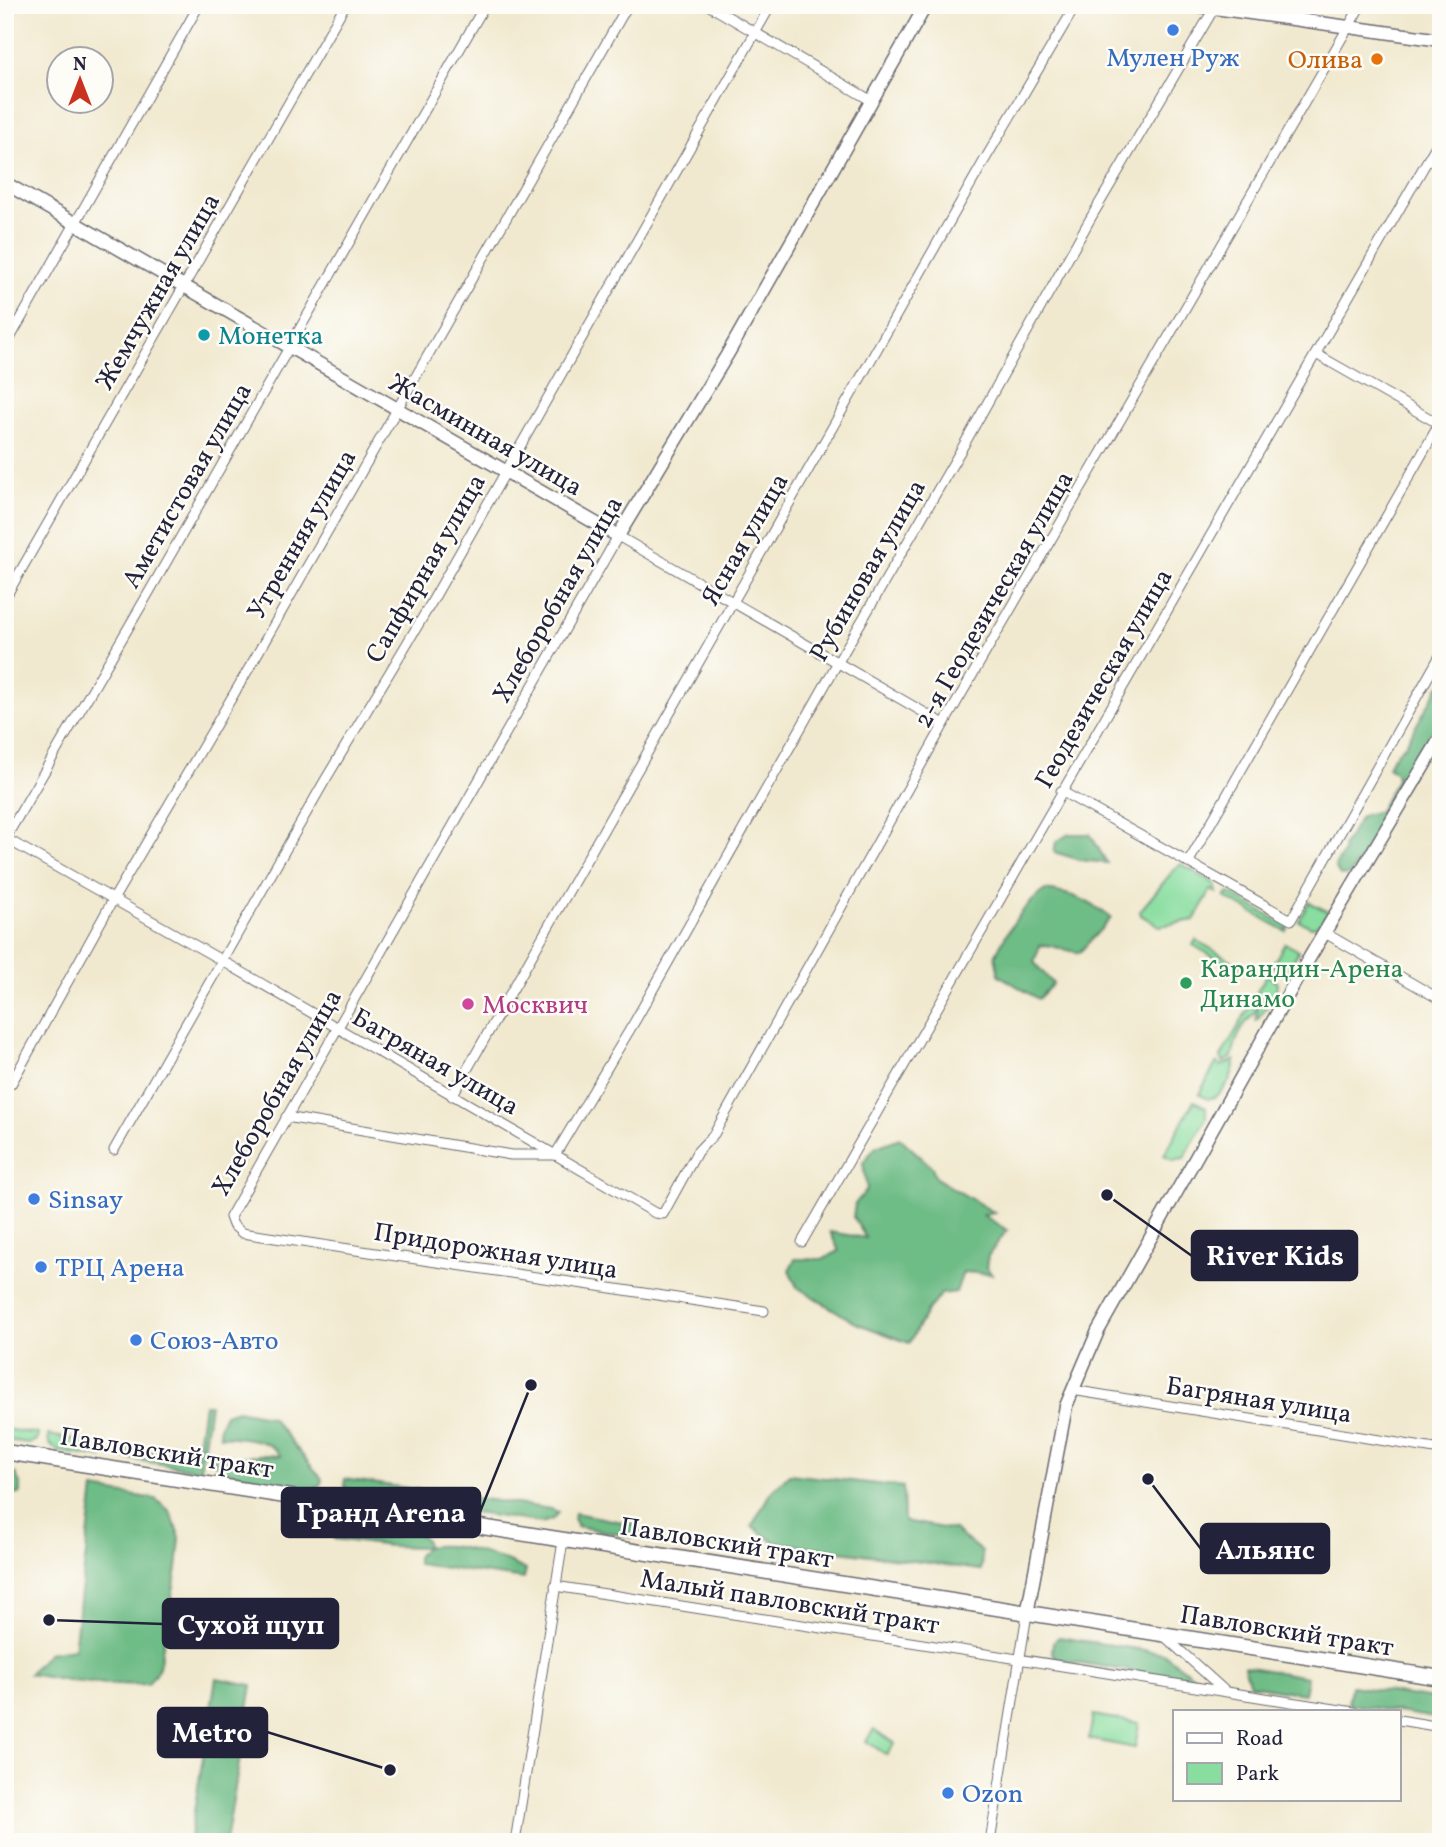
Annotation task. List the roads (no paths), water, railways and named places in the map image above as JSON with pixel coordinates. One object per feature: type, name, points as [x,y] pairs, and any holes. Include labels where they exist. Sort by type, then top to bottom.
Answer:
[{"type":"main road","name":"Павловский тракт","points":[[5,1452],[1441,1678]]},
{"type":"street","points":[[5,347],[199,5]]},
{"type":"street","name":"Жемчужная улица","points":[[5,598],[345,5]]},
{"type":"street","name":"Аметистовая улица","points":[[5,838],[155,583],[485,5]]},
{"type":"street","name":"Утренняя улица","points":[[11,1084],[114,898],[628,5]]},
{"type":"street","points":[[708,5],[872,101]]},
{"type":"street","name":"Сапфирная улица","points":[[114,1150],[324,782],[430,605],[771,5]]},
{"type":"street","name":"Хлеборобная улица","points":[[230,1217],[618,536],[727,355],[926,5]]},
{"type":"street","name":"Ясная улица","points":[[452,1096],[733,600],[1076,5]]},
{"type":"street","points":[[1192,5],[1441,40]]},
{"type":"street","name":"2-я Геодезическая улица","points":[[663,1214],[697,1152],[714,1134],[944,723],[1360,5]]},
{"type":"street","name":"Рубиновая улица","points":[[555,1155],[642,1010],[1089,221],[1215,7]]},
{"type":"street","name":"Геодезическая улица","points":[[802,1242],[1441,137]]},
{"type":"street","name":"Жасминная улица","points":[[5,183],[944,723]]},
{"type":"street","points":[[1188,863],[1440,423],[1316,354]]},
{"type":"street","points":[[1061,791],[1291,920],[1441,654]]},
{"type":"street","points":[[990,1842],[1019,1658],[1059,1439],[1072,1390],[1106,1314],[1441,737]]},
{"type":"street","name":"Багряная улица","points":[[5,838],[114,898],[655,1213],[663,1214]]},
{"type":"street","points":[[1325,933],[1441,1000]]},
{"type":"street","points":[[286,1117],[511,1155],[555,1155]]},
{"type":"street","name":"Придорожная улица","points":[[230,1217],[233,1225],[242,1233],[764,1311]]},
{"type":"street","name":"Багряная улица","points":[[1072,1390],[1441,1450]]},
{"type":"street","points":[[515,1842],[563,1541]]},
{"type":"street","name":"Малый павловский тракт","points":[[555,1586],[1019,1658]]},
{"type":"street","points":[[1163,1636],[1226,1691]]},
{"type":"street","points":[[1019,1658],[1342,1710]]},
{"type":"street","points":[[1400,1720],[1441,1727]]},
{"type":"place","name":"Мулен Руж","points":[[1173,30]]},
{"type":"place","name":"Олива","points":[[1377,59]]},
{"type":"place","name":"Монетка","points":[[204,335]]},
{"type":"place","name":"Карандин-Арена Динамо","points":[[1186,983]]},
{"type":"place","name":"Москвич","points":[[468,1004]]},
{"type":"place","name":"River Kids","points":[[1107,1195]]},
{"type":"place","name":"Sinsay","points":[[34,1199]]},
{"type":"place","name":"ТРЦ Арена","points":[[41,1267]]},
{"type":"place","name":"Союз-Авто","points":[[136,1340]]},
{"type":"place","name":"Гранд Arena","points":[[531,1385]]},
{"type":"place","name":"Альянс","points":[[1148,1479]]},
{"type":"place","name":"Сухой щуп","points":[[49,1620]]},
{"type":"place","name":"Metro","points":[[390,1770]]},
{"type":"place","name":"Ozon","points":[[948,1793]]}]
